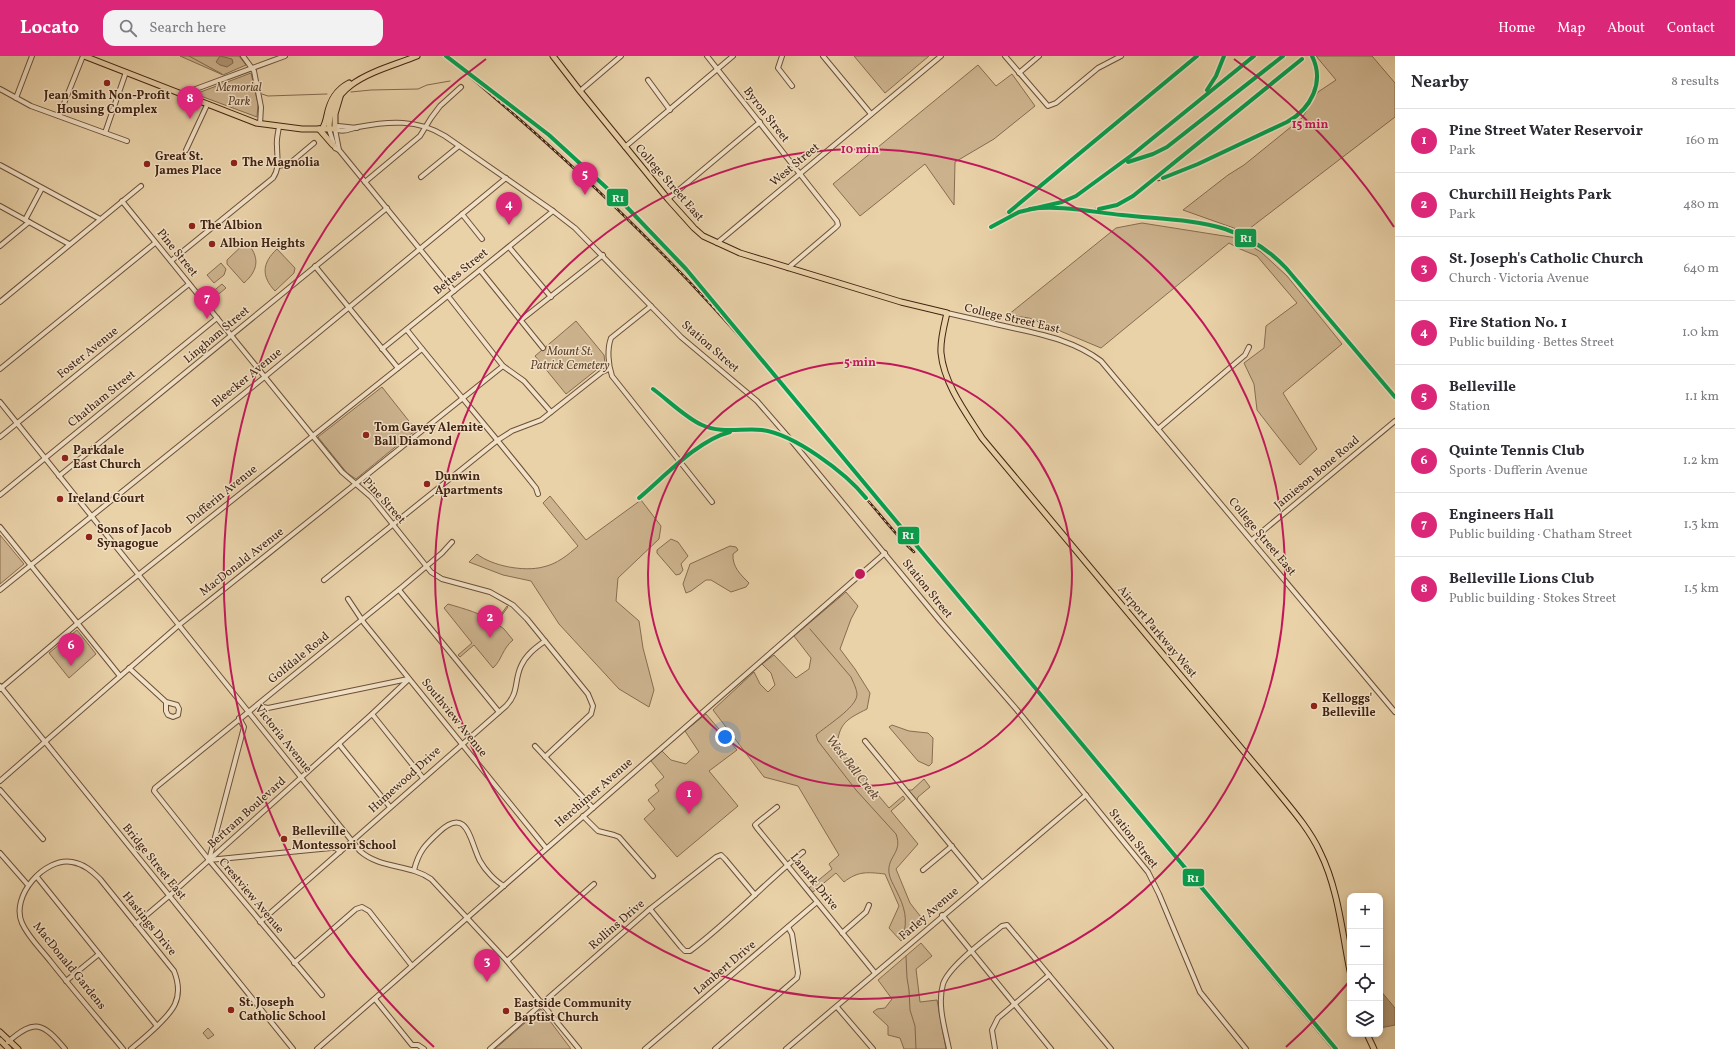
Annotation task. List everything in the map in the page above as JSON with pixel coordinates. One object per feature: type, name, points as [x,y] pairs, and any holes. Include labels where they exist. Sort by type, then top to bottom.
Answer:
[{"type":"main road","name":"Station Street","points":[[84,56],[207,105],[260,124],[279,127],[332,129]]},
{"type":"main road","points":[[334,145],[320,129],[325,123],[329,105],[334,94],[345,85],[417,56]]},
{"type":"main road","name":"College Street East","points":[[553,56],[625,147],[694,228],[717,243],[740,253],[947,313]]},
{"type":"main road","points":[[332,129],[332,106],[350,85],[362,78]]},
{"type":"main road","name":"Airport Parkway West","points":[[947,313],[941,352],[944,367],[961,406],[982,438],[1272,785],[1302,823],[1320,850],[1326,864],[1334,892],[1349,965]]},
{"type":"main road","points":[[0,1032],[7,1042],[9,1049]]},
{"type":"main road","points":[[1368,1037],[1374,1049]]},
{"type":"main road","points":[[0,1040],[7,1042],[18,1049]]},
{"type":"street","points":[[16,98],[32,56]]},
{"type":"street","points":[[59,116],[84,56]]},
{"type":"street","points":[[244,56],[252,68],[261,107],[260,124]]},
{"type":"street","points":[[187,97],[193,90],[285,56]]},
{"type":"street","points":[[580,91],[621,56]]},
{"type":"street","name":"Byron Street","points":[[707,56],[760,122],[799,175],[833,216],[838,226],[788,268]]},
{"type":"street","points":[[625,147],[733,56]]},
{"type":"street","points":[[782,56],[778,68],[792,86]]},
{"type":"street","points":[[823,56],[871,114]]},
{"type":"street","name":"West Street","points":[[717,243],[941,56]]},
{"type":"street","points":[[1005,56],[1043,103],[1048,106],[1051,106],[1098,68],[1121,56]]},
{"type":"street","points":[[1019,73],[1039,56]]},
{"type":"street","points":[[105,133],[126,72]]},
{"type":"street","points":[[648,80],[670,110]]},
{"type":"street","points":[[365,182],[420,136],[440,106],[461,87]]},
{"type":"street","points":[[0,89],[16,98],[59,116],[127,141]]},
{"type":"street","points":[[186,150],[207,105]]},
{"type":"street","points":[[668,199],[760,122]]},
{"type":"street","name":"Station Street","points":[[332,129],[339,131],[406,123],[426,126],[435,130],[554,211],[575,228],[603,255],[681,337],[757,401],[885,553],[940,621],[1017,710],[1148,872],[1200,992],[1246,1049]]},
{"type":"street","points":[[171,261],[273,178],[277,172],[278,166],[277,146],[279,127]]},
{"type":"street","points":[[332,129],[334,145],[454,291]]},
{"type":"street","points":[[332,129],[339,150]]},
{"type":"street","points":[[278,166],[289,164],[314,143]]},
{"type":"street","points":[[421,177],[459,146]]},
{"type":"street","points":[[0,165],[100,219]]},
{"type":"street","name":"Bleecker Avenue","points":[[0,590],[264,377],[506,178]]},
{"type":"street","points":[[0,302],[141,186]]},
{"type":"street","points":[[25,220],[42,188]]},
{"type":"street","name":"Pine Street","points":[[122,202],[312,436],[342,472],[371,497],[426,567],[442,579],[482,588],[505,600],[520,612],[588,694],[593,706],[589,717],[545,757]]},
{"type":"street","points":[[0,206],[69,244]]},
{"type":"street","name":"Lingham Street","points":[[59,476],[387,208]]},
{"type":"street","name":"Bettes Street","points":[[382,349],[554,211]]},
{"type":"street","points":[[462,214],[482,239]]},
{"type":"street","points":[[0,246],[29,222]]},
{"type":"street","points":[[0,369],[155,242]]},
{"type":"street","points":[[508,247],[551,297]]},
{"type":"street","points":[[521,320],[603,255]]},
{"type":"street","points":[[315,266],[398,368]]},
{"type":"street","points":[[480,270],[543,348]]},
{"type":"street","name":"Foster Avenue","points":[[0,437],[189,284]]},
{"type":"street","points":[[448,296],[504,366],[524,381],[551,412]]},
{"type":"street","points":[[651,306],[611,338],[608,345],[609,369],[612,376],[712,502]]},
{"type":"street","name":"College Street East","points":[[947,313],[1072,343],[1088,351],[1101,361],[1395,712]]},
{"type":"street","name":"Chatham Street","points":[[0,495],[217,318]]},
{"type":"street","points":[[407,330],[462,400],[498,440],[536,488],[538,494]]},
{"type":"street","points":[[1158,429],[1245,355],[1248,347]]},
{"type":"street","name":"Dufferin Avenue","points":[[1,688],[78,623],[422,349]]},
{"type":"street","name":"MacDonald Avenue","points":[[0,781],[179,625],[504,366]]},
{"type":"street","points":[[324,580],[498,440],[512,431],[541,420],[602,372],[609,369]]},
{"type":"street","name":"Victoria Avenue","points":[[0,402],[352,842],[364,855],[376,861],[414,870],[431,879],[507,961],[579,1049]]},
{"type":"street","name":"Jamieson Bone Road","points":[[1252,540],[1395,421]]},
{"type":"street","points":[[0,527],[120,676]]},
{"type":"street","name":"Golfdale Road","points":[[155,788],[239,718],[259,704],[399,590],[452,542]]},
{"type":"street","name":"Herchimer Avenue","points":[[317,1049],[885,553]]},
{"type":"street","points":[[399,590],[499,712]]},
{"type":"street","name":"Southview Avenue","points":[[348,599],[362,620],[546,848]]},
{"type":"street","name":"Humewood Drive","points":[[260,922],[509,703],[515,694],[520,669],[524,661],[529,654],[545,641]]},
{"type":"street","points":[[129,668],[166,702]]},
{"type":"street","points":[[259,704],[268,708],[409,679]]},
{"type":"street","name":"Bertram Boulevard","points":[[136,924],[339,744],[409,679]]},
{"type":"street","name":"Bridge Street East","points":[[1,688],[293,1049]]},
{"type":"street","points":[[372,714],[423,778]]},
{"type":"street","points":[[239,718],[244,727],[209,860],[331,848],[336,848],[340,852]]},
{"type":"street","points":[[864,741],[981,882]]},
{"type":"street","points":[[339,744],[390,807]]},
{"type":"street","points":[[535,746],[593,808]]},
{"type":"street","name":"Crestview Avenue","points":[[155,788],[154,791],[209,860],[322,995]]},
{"type":"street","points":[[0,790],[43,839]]},
{"type":"street","name":"Farley Avenue","points":[[786,1049],[1086,794]]},
{"type":"street","name":"Lanark Drive","points":[[777,807],[755,825],[876,973]]},
{"type":"street","points":[[583,816],[598,831],[619,837],[653,876]]},
{"type":"street","points":[[414,870],[420,850],[446,825],[453,822],[459,822],[470,835],[480,861],[485,868],[504,886]]},
{"type":"street","points":[[923,870],[952,846]]},
{"type":"street","points":[[650,910],[681,947],[685,951],[690,951],[755,896],[775,874],[803,852]]},
{"type":"street","points":[[0,853],[28,885]]},
{"type":"street","name":"Rollins Drive","points":[[490,1049],[542,1002],[650,910],[702,867],[721,855],[755,896]]},
{"type":"street","name":"Hastings Drive","points":[[28,885],[51,866],[71,862],[82,865],[100,879],[174,971],[178,982],[175,1004],[157,1026],[131,1049]]},
{"type":"street","points":[[37,878],[157,1026]]},
{"type":"street","points":[[507,961],[594,884]]},
{"type":"street","name":"MacDonald Gardens","points":[[28,885],[24,890],[19,911],[21,921],[26,931],[66,982],[123,1049]]},
{"type":"street","name":"Lambert Drive","points":[[645,1049],[817,902]]},
{"type":"street","points":[[842,933],[866,912],[870,905]]},
{"type":"street","points":[[294,963],[356,908],[362,907],[369,911],[412,966]]},
{"type":"street","points":[[942,915],[1051,1049]]},
{"type":"street","points":[[950,1049],[942,1013],[941,996],[943,985],[947,976],[952,968],[1002,926],[1007,925],[1111,1049]]},
{"type":"street","points":[[715,1049],[797,978],[798,973],[792,934],[788,927]]},
{"type":"street","points":[[66,982],[99,954]]},
{"type":"street","points":[[995,1049],[992,1030],[994,1023],[1002,1013],[1049,975]]},
{"type":"street","points":[[375,999],[412,1047],[418,1045],[424,1049]]},
{"type":"street","points":[[837,1006],[871,1048]]},
{"type":"street","points":[[7,1042],[24,1029],[29,1027],[40,1027],[49,1031],[65,1049]]},
{"type":"green space","points":[[180,56],[239,56],[246,65],[223,75]]},
{"type":"green space","points":[[854,56],[929,56],[885,93]]},
{"type":"green space","points":[[1316,56],[1372,56],[1395,83],[1395,117],[1245,232],[1183,210],[1228,175],[1244,165],[1302,118],[1318,92],[1336,80]]},
{"type":"green space","points":[[978,65],[996,86],[1012,74],[1035,106],[994,139],[955,162],[954,205],[925,164],[860,216],[833,184]]},
{"type":"green space","name":"Memorial Park","points":[[251,73],[258,104],[257,117],[198,95],[198,93]]},
{"type":"green space","points":[[1142,223],[1237,238],[1261,252],[1287,276],[1342,344],[1283,393],[1317,449],[1300,465],[1257,410],[1254,384],[1244,363],[1264,348],[1266,326],[1297,303],[1257,256],[1229,243],[1101,348],[1029,318],[1008,315],[1116,228]]},
{"type":"green space","points":[[246,242],[254,252],[256,263],[253,273],[244,283],[227,264],[227,260]]},
{"type":"green space","points":[[277,249],[295,268],[294,273],[275,291],[267,280],[265,270],[268,259]]},
{"type":"green space","points":[[221,263],[226,269],[224,275],[214,283],[207,275]]},
{"type":"green space","points":[[222,284],[226,288],[214,298],[211,293]]},
{"type":"green space","name":"Mount St. Patrick Cemetery","points":[[576,321],[604,355],[605,363],[566,394],[535,356]]},
{"type":"green space","points":[[382,387],[416,430],[356,479],[347,473],[318,437]]},
{"type":"green space","points":[[550,496],[586,540],[641,500],[661,526],[659,539],[618,578],[616,601],[639,621],[643,648],[654,690],[649,707],[619,689],[559,624],[531,581],[503,575],[469,562],[477,554],[499,565],[527,569],[553,564],[570,553],[578,546],[543,503]]},
{"type":"green space","points":[[0,535],[24,564],[0,584]]},
{"type":"green space","points":[[671,539],[678,542],[688,556],[681,564],[683,570],[680,574],[676,575],[657,553],[657,550]]},
{"type":"green space","points":[[730,546],[736,547],[738,550],[733,554],[733,559],[738,570],[749,583],[746,587],[731,592],[711,580],[706,580],[686,593],[683,584],[690,564]]},
{"type":"green space","points":[[846,592],[858,606],[851,619],[840,649],[870,693],[867,709],[849,719],[845,723],[840,732],[837,746],[889,808],[903,796],[905,799],[891,811],[918,844],[896,869],[910,903],[924,921],[901,941],[889,928],[899,906],[885,874],[863,873],[849,878],[844,882],[836,873],[813,892],[809,888],[832,869],[829,864],[839,855],[798,786],[764,777],[713,710],[754,672],[760,684],[768,692],[775,685],[771,673],[762,664],[774,655],[796,678],[809,669],[811,658],[794,636]]},
{"type":"green space","points":[[448,604],[478,614],[495,623],[507,606],[508,607],[496,623],[504,629],[513,640],[506,647],[493,668],[474,645],[460,657],[458,655],[472,643],[444,608]]},
{"type":"green space","points":[[77,630],[96,654],[69,678],[49,653]]},
{"type":"green space","points":[[706,714],[737,750],[709,771],[738,806],[677,857],[644,819],[655,809],[648,800],[659,791],[655,785],[664,777],[651,761],[662,751],[671,760],[686,764],[699,752],[685,731]]},
{"type":"green space","points":[[892,725],[909,731],[928,733],[933,738],[932,763],[929,766],[918,761],[889,727]]},
{"type":"green space","points":[[924,779],[930,787],[918,797],[917,800],[908,790],[912,790]]},
{"type":"green space","points":[[921,943],[932,956],[916,969],[920,1002],[937,1000],[946,1049],[904,1049],[900,1038],[888,1035],[888,1026],[873,1012],[877,1009],[885,1008],[892,999],[878,980]]},
{"type":"green space","points":[[541,1009],[571,1049],[495,1049]]},
{"type":"green space","points":[[208,1028],[214,1035],[208,1039],[203,1033]]},
{"type":"shaded area","points":[[220,56],[232,59],[233,63],[227,67],[220,65],[216,62]]},
{"type":"shaded area","points":[[1383,994],[1395,1008],[1395,1025],[1383,1027]]},
{"type":"waterway","points":[[189,56],[222,74]]},
{"type":"waterway","points":[[351,92],[418,89],[427,85],[450,81]]},
{"type":"waterway","points":[[262,94],[268,96],[327,94]]},
{"type":"waterway","name":"West Bell Creek","points":[[810,629],[851,677],[856,690],[857,695],[852,705],[816,735],[818,741],[856,790],[896,834],[898,846],[890,862],[889,873],[902,902],[905,913],[903,938]]},
{"type":"waterway","name":"West Bell Creek","points":[[906,956],[910,1010],[915,1026],[916,1049]]},
{"type":"railway","points":[[445,56],[575,169],[656,248],[735,331],[1333,1049]]},
{"type":"railway","points":[[1007,213],[1197,56]]},
{"type":"railway","points":[[1206,92],[1216,76],[1224,56]]},
{"type":"railway","points":[[1048,205],[1072,197],[1085,188],[1163,131],[1254,56]]},
{"type":"railway","points":[[1126,163],[1153,154],[1167,147],[1283,56]]},
{"type":"railway","points":[[1158,180],[1198,164],[1287,122],[1303,110],[1309,102],[1316,85],[1316,66],[1312,56]]},
{"type":"railway","points":[[1096,209],[1117,205],[1133,196],[1302,59]]},
{"type":"railway","points":[[991,227],[1012,215],[1034,208]]},
{"type":"railway","points":[[1030,209],[1064,208],[1187,221],[1225,229],[1242,236],[1265,250],[1286,268],[1395,397]]},
{"type":"railway","points":[[653,389],[686,416],[708,427],[728,431],[757,431],[777,434],[788,438],[817,455],[854,486],[914,552]]},
{"type":"railway","points":[[639,498],[693,451],[705,443],[729,432]]},
{"type":"transit line","name":"R1","points":[[446,56],[549,135],[621,201],[686,269],[1336,1049]]},
{"type":"transit line","name":"R1","points":[[1009,212],[1197,56]]},
{"type":"transit line","name":"R1","points":[[1207,90],[1216,76],[1224,56]]},
{"type":"transit line","name":"R1","points":[[991,227],[1019,212],[1062,202],[1076,196],[1132,155],[1254,56]]},
{"type":"transit line","name":"R1","points":[[1128,162],[1153,154],[1167,147],[1283,56]]},
{"type":"transit line","name":"R1","points":[[1163,178],[1198,164],[1287,122],[1303,110],[1309,102],[1316,85],[1316,66],[1312,56]]},
{"type":"transit line","name":"R1","points":[[1099,209],[1117,205],[1133,196],[1302,59]]},
{"type":"transit line","name":"R1","points":[[1030,209],[1064,208],[1187,221],[1225,229],[1242,236],[1265,250],[1286,268],[1395,397]]},
{"type":"transit line","name":"R1","points":[[653,389],[690,418],[709,428],[724,430],[762,430],[775,433],[789,439],[804,447],[833,467],[846,477],[866,498]]},
{"type":"transit line","name":"R1","points":[[639,498],[694,451],[718,436],[730,432]]},
{"type":"place","name":"Jean Smith Non-Profit Housing Complex","points":[[107,83]]},
{"type":"place","name":"Belleville Lions Club","points":[[190,119]]},
{"type":"place","name":"The Magnolia","points":[[234,163]]},
{"type":"place","name":"Great St. James Place","points":[[147,164]]},
{"type":"place","name":"Belleville","points":[[585,195]]},
{"type":"place","name":"Fire Station No. 1","points":[[509,225]]},
{"type":"place","name":"The Albion","points":[[192,226]]},
{"type":"place","name":"Albion Heights","points":[[212,244]]},
{"type":"place","name":"Engineers Hall","points":[[207,319]]},
{"type":"place","name":"Tom Gavey Alemite Ball Diamond","points":[[366,435]]},
{"type":"place","name":"Parkdale East Church","points":[[65,458]]},
{"type":"place","name":"Dunwin Apartments","points":[[427,484]]},
{"type":"place","name":"Ireland Court","points":[[60,499]]},
{"type":"place","name":"Sons of Jacob Synagogue","points":[[89,537]]},
{"type":"place","name":"Churchill Heights Park","points":[[490,638]]},
{"type":"place","name":"Quinte Tennis Club","points":[[71,666]]},
{"type":"place","name":"Kelloggs' Belleville","points":[[1314,706]]},
{"type":"place","name":"Pine Street Water Reservoir","points":[[689,814]]},
{"type":"place","name":"Belleville Montessori School","points":[[284,839]]},
{"type":"place","name":"St. Joseph's Catholic Church","points":[[487,982]]},
{"type":"place","name":"St. Joseph Catholic School","points":[[231,1010]]},
{"type":"place","name":"Eastside Community Baptist Church","points":[[506,1011]]}]
